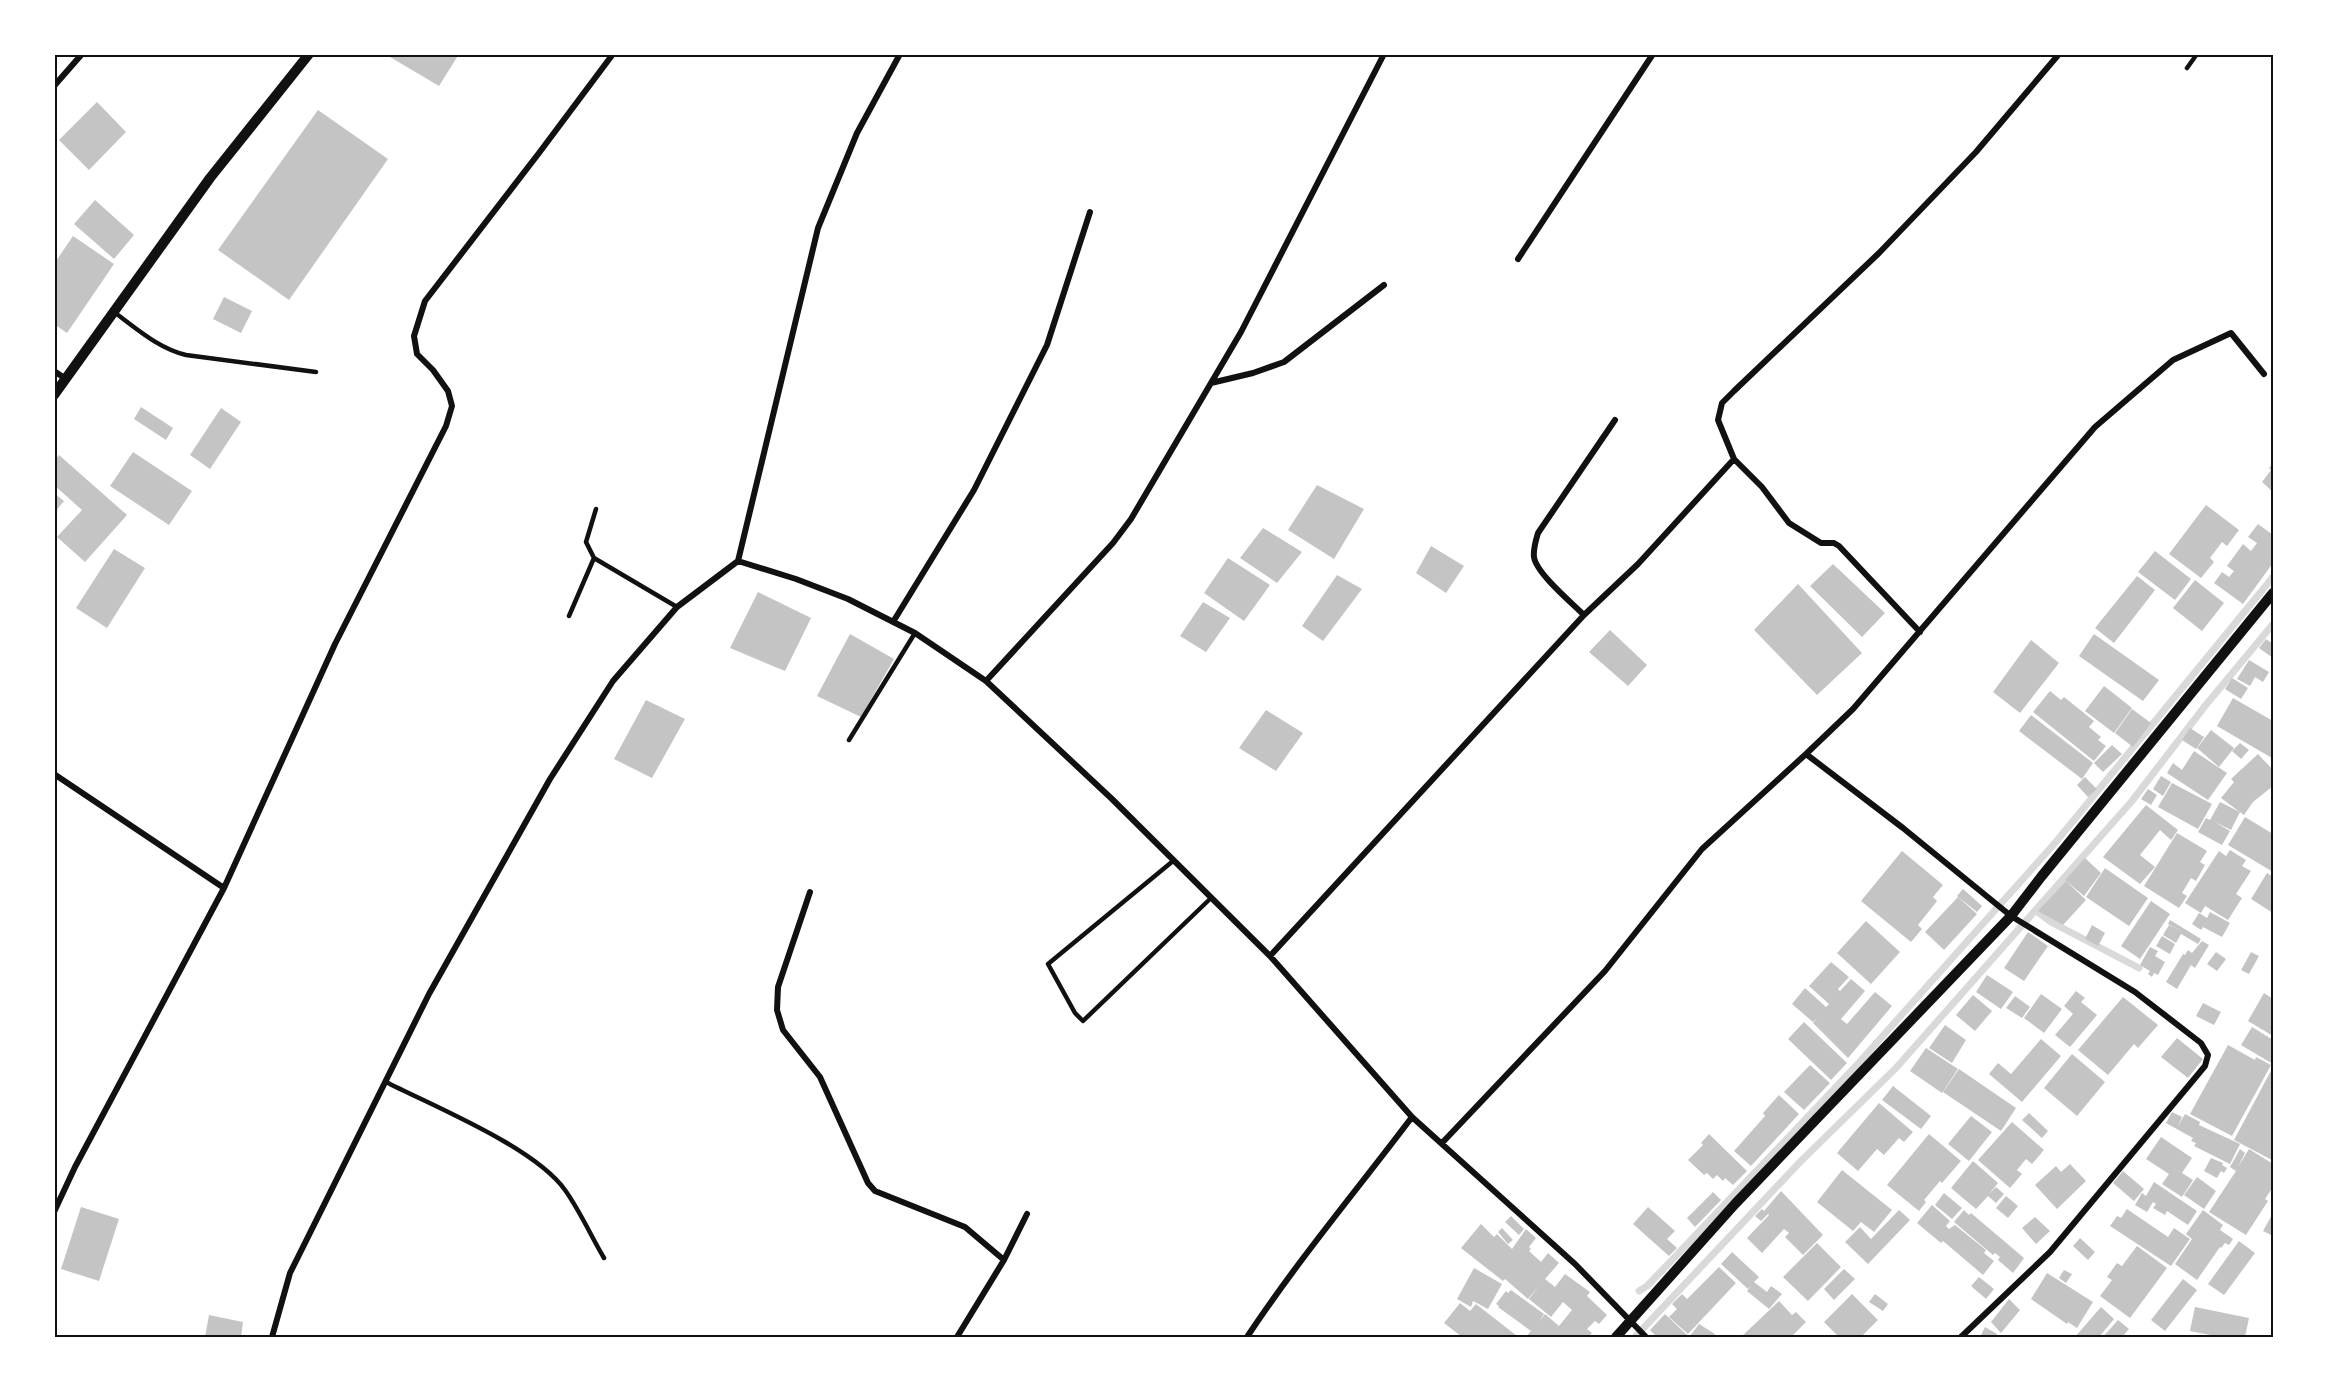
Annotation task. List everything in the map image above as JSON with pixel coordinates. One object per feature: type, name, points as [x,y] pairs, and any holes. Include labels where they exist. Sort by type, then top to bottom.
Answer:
[{"type":"street","points":[[54,86],[82,54]]},
{"type":"street","points":[[54,395],[210,178],[309,54]]},
{"type":"street","points":[[54,1212],[75,1167],[224,888],[335,644],[446,426],[452,406],[448,391],[433,370],[417,354],[414,336],[425,301],[613,54]]},
{"type":"street","points":[[272,1337],[290,1273],[429,994],[549,779],[613,681],[677,607],[738,561],[818,228],[857,133],[900,54]]},
{"type":"street","points":[[986,681],[1113,543],[1131,519],[1241,332],[1384,54]]},
{"type":"street","points":[[1518,259],[1653,54]]},
{"type":"street","points":[[1920,632],[1839,546],[1834,543],[1821,543],[1789,523],[1762,487],[1734,459],[1718,420],[1722,404],[1879,253],[1976,152],[2060,54]]},
{"type":"street","points":[[893,622],[974,490],[1047,345],[1090,212]]},
{"type":"street","points":[[1210,383],[1253,374],[1284,362],[1384,285]]},
{"type":"street","points":[[1442,1143],[1605,970],[1702,849],[1853,709],[2095,427],[2173,360],[2231,333],[2264,374]]},
{"type":"street","points":[[54,371],[66,379]]},
{"type":"street","points":[[1584,615],[1539,568],[1534,558],[1534,546],[1538,533],[1615,420]]},
{"type":"street","points":[[1270,956],[1584,615],[1638,564],[1734,459]]},
{"type":"street","points":[[738,561],[848,599],[915,633],[986,681],[1112,800],[1270,956],[1412,1117],[1575,1264],[1646,1337]]},
{"type":"street","points":[[1616,1337],[1735,1204],[2011,916],[2273,593]]},
{"type":"street","points":[[1806,754],[1903,828],[2011,916],[2135,992],[2200,1043],[2208,1055],[2205,1066],[2049,1252],[1961,1337]]},
{"type":"street","points":[[54,774],[224,888]]},
{"type":"street","points":[[810,892],[778,987],[777,1010],[783,1030],[820,1077],[868,1183],[875,1191],[965,1227],[1004,1260]]},
{"type":"street","points":[[1247,1337],[1283,1282],[1360,1187],[1412,1117]]},
{"type":"street","points":[[957,1337],[1004,1260],[1027,1214]]},
{"type":"lane","points":[[2187,68],[2197,54]]},
{"type":"lane","points":[[114,312],[158,345],[171,351],[186,355],[316,372]]},
{"type":"lane","points":[[596,509],[586,542],[594,558],[677,607]]},
{"type":"lane","points":[[569,616],[594,558]]},
{"type":"lane","points":[[849,740],[915,633]]},
{"type":"lane","points":[[1173,861],[1048,964],[1075,1013],[1083,1021],[1211,898]]},
{"type":"lane","points":[[386,1082],[497,1139],[547,1171],[564,1190],[604,1258]]},
{"type":"building","points":[[385,54],[459,54],[439,86]]},
{"type":"building","points":[[97,102],[126,132],[89,170],[59,140]]},
{"type":"building","points":[[318,110],[388,159],[289,300],[218,250]]},
{"type":"building","points":[[95,200],[134,235],[114,259],[74,224]]},
{"type":"building","points":[[73,236],[114,264],[67,333],[54,324],[54,264]]},
{"type":"building","points":[[224,297],[252,311],[241,333],[213,319]]},
{"type":"building","points":[[141,407],[173,428],[166,440],[134,419]]},
{"type":"building","points":[[221,408],[241,422],[210,469],[190,455]]},
{"type":"building","points":[[133,452],[192,491],[169,525],[110,486]]},
{"type":"building","points":[[59,455],[127,515],[85,562],[57,537],[82,510],[54,485],[54,461]]},
{"type":"building","points":[[2273,463],[2273,492],[2262,482]]},
{"type":"building","points":[[1317,485],[1364,509],[1334,559],[1288,530]]},
{"type":"building","points":[[54,493],[64,501],[54,513]]},
{"type":"building","points":[[2206,505],[2239,530],[2227,546],[2222,542],[2210,558],[2214,562],[2201,578],[2169,554]]},
{"type":"building","points":[[2258,524],[2273,535],[2273,563],[2243,604],[2214,583],[2222,572],[2229,577],[2234,571],[2227,566],[2243,544],[2251,551],[2257,543],[2248,537]]},
{"type":"building","points":[[1263,528],[1302,552],[1277,583],[1240,558]]},
{"type":"building","points":[[1431,546],[1464,566],[1446,593],[1416,573]]},
{"type":"building","points":[[114,549],[145,568],[107,628],[76,608]]},
{"type":"building","points":[[2155,551],[2191,579],[2175,600],[2138,572]]},
{"type":"building","points":[[1228,558],[1270,585],[1244,621],[1204,593]]},
{"type":"building","points":[[1833,564],[1885,613],[1862,637],[1810,586]]},
{"type":"building","points":[[1337,575],[1362,589],[1323,641],[1302,626]]},
{"type":"building","points":[[2137,576],[2155,590],[2114,643],[2095,628]]},
{"type":"building","points":[[2195,580],[2224,603],[2202,631],[2173,608]]},
{"type":"building","points":[[1798,584],[1862,653],[1817,695],[1754,630]]},
{"type":"building","points":[[758,592],[811,618],[785,671],[730,648]]},
{"type":"building","points":[[1203,602],[1230,618],[1206,652],[1180,636]]},
{"type":"building","points":[[1610,630],[1647,665],[1628,686],[1589,652]]},
{"type":"building","points":[[850,634],[894,659],[861,717],[817,696]]},
{"type":"building","points":[[2094,634],[2159,680],[2143,701],[2079,656]]},
{"type":"building","points":[[2266,639],[2273,644],[2273,658],[2259,648]]},
{"type":"building","points":[[2031,640],[2059,663],[2020,713],[1993,692]]},
{"type":"building","points":[[2249,660],[2269,672],[2263,682],[2255,677],[2250,686],[2237,679]]},
{"type":"building","points":[[2232,678],[2248,688],[2241,699],[2225,689]]},
{"type":"building","points":[[2104,686],[2132,708],[2114,733],[2085,711]]},
{"type":"building","points":[[2050,691],[2061,700],[2064,697],[2094,721],[2089,727],[2101,737],[2098,740],[2106,746],[2094,761],[2033,712]]},
{"type":"building","points":[[2233,698],[2273,721],[2272,758],[2217,726]]},
{"type":"building","points":[[646,700],[685,719],[652,778],[614,759]]},
{"type":"building","points":[[2132,709],[2151,723],[2133,747],[2115,733]]},
{"type":"building","points":[[1266,710],[1303,733],[1276,771],[1239,748]]},
{"type":"building","points":[[2031,715],[2093,763],[2082,779],[2019,731]]},
{"type":"building","points":[[2190,728],[2204,737],[2196,749],[2182,740]]},
{"type":"building","points":[[2211,730],[2234,748],[2219,767],[2197,748]]},
{"type":"building","points":[[2240,743],[2249,750],[2241,759],[2232,751]]},
{"type":"building","points":[[2112,745],[2122,754],[2103,772],[2094,763]]},
{"type":"building","points":[[2194,751],[2227,773],[2208,800],[2167,773],[2173,763],[2182,770]]},
{"type":"building","points":[[2258,754],[2273,770],[2273,786],[2253,802],[2244,815],[2221,798],[2234,782],[2231,779]]},
{"type":"building","points":[[2161,776],[2171,782],[2163,796],[2153,789]]},
{"type":"building","points":[[2085,777],[2097,789],[2088,797],[2077,785]]},
{"type":"building","points":[[2172,783],[2212,804],[2198,829],[2158,807]]},
{"type":"building","points":[[2148,789],[2157,795],[2151,805],[2141,799]]},
{"type":"building","points":[[2220,802],[2240,812],[2231,830],[2215,822],[2230,831],[2222,845],[2198,832],[2206,818],[2210,820]]},
{"type":"building","points":[[2146,805],[2178,830],[2171,840],[2160,830],[2140,855],[2155,867],[2140,884],[2103,857]]},
{"type":"building","points":[[2245,817],[2273,834],[2273,872],[2228,845]]},
{"type":"building","points":[[2177,833],[2207,851],[2200,862],[2205,865],[2196,881],[2191,878],[2182,893],[2187,896],[2179,908],[2144,886]]},
{"type":"building","points":[[2230,850],[2246,860],[2242,866],[2251,871],[2236,894],[2242,898],[2228,920],[2205,906],[2201,913],[2185,903],[2219,851],[2226,856]]},
{"type":"building","points":[[1902,851],[1943,885],[1933,897],[1937,901],[1918,925],[1922,929],[1911,942],[1861,901]]},
{"type":"building","points":[[2085,858],[2101,873],[2084,896],[2065,880]]},
{"type":"building","points":[[2105,868],[2148,898],[2129,926],[2086,897]]},
{"type":"building","points":[[2267,873],[2273,877],[2273,913],[2251,899]]},
{"type":"building","points":[[2066,881],[2086,900],[2063,925],[2038,911]]},
{"type":"building","points":[[1963,889],[1982,906],[1977,912],[1957,896]]},
{"type":"building","points":[[1958,897],[1977,914],[1944,950],[1925,932]]},
{"type":"building","points":[[2151,901],[2170,914],[2140,959],[2121,946]]},
{"type":"building","points":[[2210,912],[2230,923],[2222,937],[2203,927],[2201,930],[2192,924],[2199,913],[2207,918]]},
{"type":"building","points":[[2170,920],[2201,939],[2198,944],[2181,934],[2176,943],[2163,935],[2169,925],[2183,932],[2168,924]]},
{"type":"building","points":[[1866,921],[1900,952],[1871,984],[1837,953]]},
{"type":"building","points":[[2092,925],[2105,933],[2098,946],[2085,939]]},
{"type":"building","points":[[2028,932],[2048,946],[2024,981],[2004,968]]},
{"type":"building","points":[[2162,936],[2175,944],[2170,954],[2156,946]]},
{"type":"building","points":[[2202,941],[2209,945],[2195,968],[2191,965],[2177,989],[2166,982],[2183,954],[2185,955],[2188,950],[2192,953]]},
{"type":"building","points":[[2150,947],[2158,951],[2155,956],[2165,962],[2158,975],[2154,973],[2152,977],[2148,974],[2150,971],[2140,965]]},
{"type":"building","points":[[2216,952],[2226,959],[2217,971],[2207,964]]},
{"type":"building","points":[[2251,952],[2259,956],[2249,974],[2241,970]]},
{"type":"building","points":[[1831,962],[1849,977],[1838,989],[1840,991],[1851,979],[1865,991],[1841,1019],[1847,1024],[1875,992],[1892,1006],[1848,1058],[1813,1023],[1818,1017],[1813,1022],[1792,1004],[1805,988],[1826,1007],[1829,1004],[1809,986]]},
{"type":"building","points":[[1987,975],[2013,992],[2001,1009],[1976,992]]},
{"type":"building","points":[[2076,991],[2085,998],[2081,1002],[2097,1015],[2070,1047],[2055,1035],[2073,1014],[2064,1006]]},
{"type":"building","points":[[2264,993],[2273,999],[2273,1036],[2248,1021]]},
{"type":"building","points":[[2041,994],[2062,1009],[2044,1033],[2024,1018]]},
{"type":"building","points":[[1973,995],[1992,1011],[1975,1031],[1956,1015]]},
{"type":"building","points":[[2015,996],[2030,1007],[2022,1018],[2006,1008]]},
{"type":"building","points":[[2123,997],[2158,1025],[2138,1048],[2134,1044],[2108,1075],[2078,1050]]},
{"type":"building","points":[[2203,1003],[2221,1012],[2214,1025],[2196,1016]]},
{"type":"building","points":[[1804,1022],[1847,1063],[1831,1080],[1788,1039]]},
{"type":"building","points":[[1945,1025],[1966,1040],[1952,1063],[1929,1048]]},
{"type":"building","points":[[2252,1027],[2273,1040],[2273,1064],[2241,1045]]},
{"type":"building","points":[[2177,1038],[2203,1059],[2188,1078],[2161,1057]]},
{"type":"building","points":[[2041,1039],[2061,1056],[2022,1102],[1989,1074],[1998,1063],[2011,1074]]},
{"type":"building","points":[[2228,1045],[2255,1060],[2256,1057],[2271,1065],[2232,1136],[2190,1114]]},
{"type":"building","points":[[1926,1048],[1958,1069],[1942,1093],[1910,1071]]},
{"type":"building","points":[[2072,1054],[2105,1082],[2077,1116],[2044,1088]]},
{"type":"building","points":[[1810,1065],[1830,1083],[1804,1110],[1784,1092]]},
{"type":"building","points":[[2273,1067],[2273,1158],[2272,1160],[2234,1140]]},
{"type":"building","points":[[1959,1069],[2016,1108],[2001,1131],[1943,1092]]},
{"type":"building","points":[[1893,1086],[1931,1116],[1921,1129],[1882,1100]]},
{"type":"building","points":[[1779,1095],[1799,1114],[1751,1166],[1734,1151],[1765,1116],[1763,1113]]},
{"type":"building","points":[[1879,1103],[1913,1132],[1904,1142],[1899,1138],[1884,1155],[1877,1149],[1858,1171],[1837,1153]]},
{"type":"building","points":[[2172,1112],[2182,1117],[2178,1126],[2185,1114],[2200,1122],[2199,1125],[2240,1144],[2230,1164],[2194,1146],[2196,1143],[2191,1141],[2193,1138],[2166,1123]]},
{"type":"building","points":[[2029,1113],[2048,1131],[2042,1138],[2022,1120]]},
{"type":"building","points":[[1971,1116],[1992,1132],[1969,1161],[1948,1144]]},
{"type":"building","points":[[2012,1122],[2044,1150],[2032,1164],[2026,1159],[2017,1170],[2022,1174],[2010,1188],[1978,1160]]},
{"type":"building","points":[[1709,1134],[1747,1171],[1733,1185],[1725,1178],[1723,1181],[1717,1175],[1713,1179],[1707,1173],[1704,1175],[1688,1160],[1703,1145],[1701,1143]]},
{"type":"building","points":[[1929,1134],[1961,1161],[1924,1200],[1926,1202],[1919,1211],[1887,1185]]},
{"type":"building","points":[[2161,1137],[2192,1158],[2182,1173],[2193,1180],[2182,1197],[2162,1184],[2169,1174],[2146,1159]]},
{"type":"building","points":[[2240,1149],[2245,1153],[2238,1167],[2249,1149],[2273,1164],[2273,1187],[2265,1199],[2268,1201],[2246,1235],[2209,1212],[2236,1171],[2230,1167]]},
{"type":"building","points":[[2211,1158],[2223,1163],[2222,1165],[2227,1168],[2224,1173],[2221,1171],[2217,1178],[2204,1171]]},
{"type":"building","points":[[1973,1161],[1998,1183],[1989,1194],[1996,1187],[2004,1194],[1996,1203],[1988,1196],[1976,1209],[1951,1188]]},
{"type":"building","points":[[2070,1164],[2086,1181],[2057,1209],[2035,1185],[2056,1166],[2061,1172]]},
{"type":"building","points":[[1842,1170],[1892,1210],[1874,1232],[1861,1222],[1853,1231],[1817,1202]]},
{"type":"building","points":[[2123,1171],[2144,1189],[2134,1201],[2113,1183]]},
{"type":"building","points":[[2197,1177],[2216,1191],[2204,1209],[2184,1195]]},
{"type":"building","points":[[2154,1182],[2197,1211],[2188,1225],[2167,1211],[2165,1215],[2153,1208],[2156,1204],[2153,1202],[2147,1212],[2135,1205],[2142,1193],[2146,1196]]},
{"type":"building","points":[[1781,1191],[1823,1235],[1803,1255],[1785,1237],[1789,1233],[1784,1229],[1762,1253],[1747,1238],[1769,1215],[1761,1221],[1755,1216],[1762,1209],[1764,1211]]},
{"type":"building","points":[[1713,1192],[1721,1200],[1695,1227],[1687,1218]]},
{"type":"building","points":[[1944,1193],[1962,1208],[1952,1219],[1935,1205]]},
{"type":"building","points":[[2006,1196],[2018,1206],[2008,1218],[1996,1208]]},
{"type":"building","points":[[1932,1205],[1950,1221],[1946,1226],[1949,1229],[1955,1225],[1986,1250],[1984,1253],[1994,1261],[1983,1275],[1943,1241],[1941,1243],[1917,1223]]},
{"type":"building","points":[[81,1207],[119,1219],[99,1281],[61,1269]]},
{"type":"building","points":[[1648,1207],[1675,1231],[1667,1239],[1677,1248],[1669,1256],[1633,1224]]},
{"type":"building","points":[[2127,1209],[2168,1237],[2174,1228],[2190,1239],[2171,1266],[2110,1226],[2117,1216],[2121,1218]]},
{"type":"building","points":[[1899,1210],[1910,1220],[1868,1264],[1845,1242],[1860,1227],[1871,1239]]},
{"type":"building","points":[[1964,1210],[1969,1215],[1971,1213],[2024,1258],[2013,1273],[1998,1260],[2000,1257],[1995,1253],[1993,1255],[1954,1222]]},
{"type":"building","points":[[2203,1210],[2223,1225],[2220,1230],[2233,1239],[2229,1245],[2225,1243],[2220,1247],[2197,1280],[2175,1264],[2192,1239],[2186,1234]]},
{"type":"building","points":[[2273,1213],[2273,1236],[2263,1231]]},
{"type":"building","points":[[1511,1216],[1524,1229],[1519,1235],[1505,1222]]},
{"type":"building","points":[[2035,1217],[2050,1231],[2036,1244],[2022,1228]]},
{"type":"building","points":[[1481,1224],[1494,1237],[1497,1234],[1512,1249],[1526,1229],[1536,1238],[1529,1247],[1531,1249],[1529,1251],[1541,1262],[1548,1253],[1559,1263],[1545,1279],[1555,1287],[1565,1274],[1590,1292],[1587,1296],[1607,1315],[1599,1324],[1595,1321],[1587,1329],[1592,1333],[1588,1337],[1526,1337],[1531,1331],[1496,1304],[1506,1291],[1508,1293],[1511,1290],[1544,1314],[1539,1322],[1545,1314],[1559,1326],[1572,1310],[1563,1302],[1551,1317],[1529,1299],[1539,1286],[1528,1299],[1505,1279],[1503,1281],[1461,1248]]},
{"type":"building","points":[[1502,1228],[1513,1240],[1508,1244],[1498,1232]]},
{"type":"building","points":[[2080,1238],[2095,1252],[2088,1260],[2073,1246]]},
{"type":"building","points":[[2239,1241],[2255,1253],[2224,1295],[2208,1284]]},
{"type":"building","points":[[1817,1243],[1841,1267],[1808,1301],[1783,1277]]},
{"type":"building","points":[[2137,1246],[2167,1268],[2130,1318],[2100,1296],[2112,1280],[2107,1277],[2117,1263],[2122,1266]]},
{"type":"building","points":[[1732,1252],[1759,1277],[1754,1282],[1767,1292],[1771,1286],[1782,1294],[1769,1309],[1747,1291],[1752,1285],[1748,1289],[1721,1264]]},
{"type":"building","points":[[1719,1267],[1736,1283],[1688,1334],[1669,1317],[1677,1309],[1672,1304],[1682,1294],[1687,1299]]},
{"type":"building","points":[[1474,1268],[1502,1284],[1488,1309],[1473,1301],[1471,1307],[1457,1299]]},
{"type":"building","points":[[1844,1269],[1855,1279],[1834,1300],[1824,1289]]},
{"type":"building","points":[[2064,1270],[2072,1274],[2066,1283],[2059,1278]]},
{"type":"building","points":[[2047,1273],[2093,1302],[2077,1328],[2068,1322],[2067,1324],[2031,1299]]},
{"type":"building","points":[[1979,1277],[1994,1289],[1986,1299],[1971,1286]]},
{"type":"building","points":[[2183,1279],[2197,1290],[2165,1331],[2151,1320]]},
{"type":"building","points":[[1852,1294],[1878,1320],[1861,1337],[1839,1337],[1824,1322]]},
{"type":"building","points":[[1875,1294],[1888,1304],[1883,1311],[1869,1302]]},
{"type":"building","points":[[2009,1299],[2020,1310],[2001,1333],[1991,1322]]},
{"type":"building","points":[[1779,1301],[1792,1315],[1796,1312],[1806,1322],[1791,1337],[1741,1337]]},
{"type":"building","points":[[1460,1303],[1470,1311],[1476,1304],[1517,1336],[1462,1337],[1444,1323]]},
{"type":"building","points":[[2101,1307],[2114,1319],[2099,1337],[2075,1337]]},
{"type":"building","points":[[2195,1307],[2249,1318],[2245,1337],[2220,1337],[2190,1331]]},
{"type":"building","points":[[1665,1314],[1690,1337],[1657,1337],[1650,1330]]},
{"type":"building","points":[[209,1315],[243,1322],[241,1337],[205,1337]]},
{"type":"building","points":[[2118,1320],[2129,1329],[2122,1337],[2103,1337]]},
{"type":"building","points":[[1699,1324],[1715,1334],[1713,1337],[1691,1337]]},
{"type":"building","points":[[1985,1327],[1997,1334],[1995,1337],[1980,1337]]},
{"type":"waterway","points":[[1639,1291],[1647,1286],[1855,1067],[2055,843],[2273,577]]},
{"type":"waterway","points":[[1635,1337],[1800,1162],[1896,1068],[2132,801],[2205,706],[2273,624]]},
{"type":"waterway","points":[[2036,911],[2051,922],[2139,968]]}]
